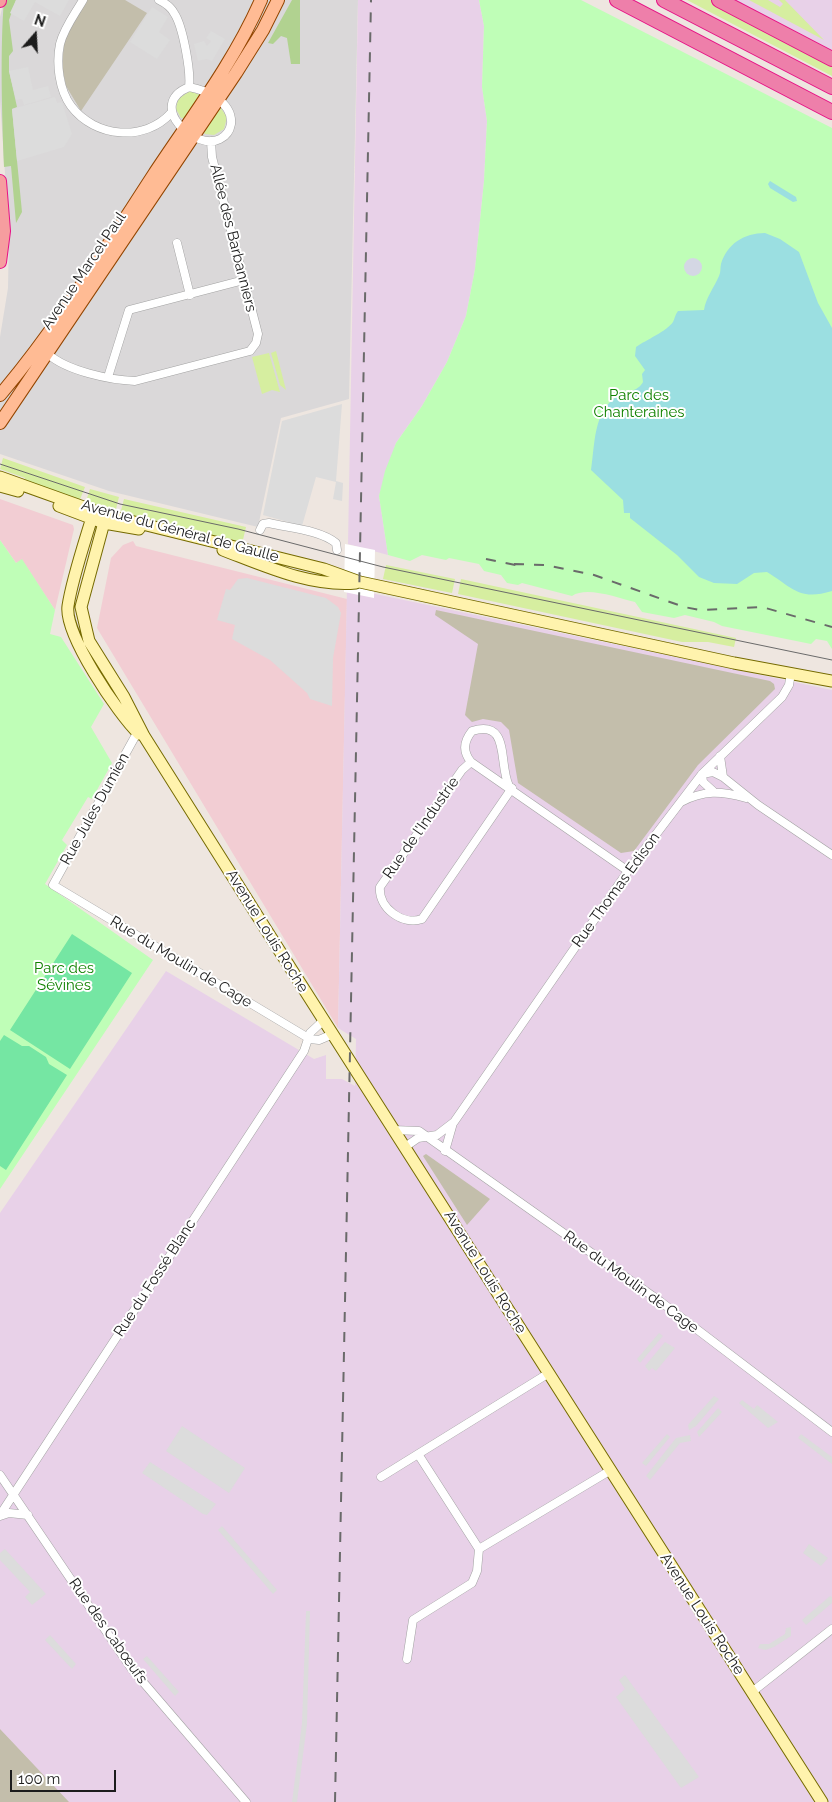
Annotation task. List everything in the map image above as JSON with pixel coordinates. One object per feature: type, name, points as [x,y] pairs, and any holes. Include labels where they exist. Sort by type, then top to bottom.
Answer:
[{"type":"highway","points":[[617,0],[832,112]]},
{"type":"highway","points":[[664,0],[832,87]]},
{"type":"highway","points":[[719,0],[832,59]]},
{"type":"highway","points":[[0,181],[4,231],[0,262]]},
{"type":"main road","name":"Avenue Marcel Paul","points":[[213,96],[254,18],[261,0]]},
{"type":"main road","name":"Avenue Marcel Paul","points":[[0,395],[35,350],[213,96],[263,30],[278,0]]},
{"type":"main road","name":"Avenue Marcel Paul","points":[[0,423],[48,354],[188,132]]},
{"type":"main road","name":"Avenue du Général de Gaulle","points":[[0,477],[93,515]]},
{"type":"main road","name":"Avenue du Général de Gaulle","points":[[0,486],[105,519],[333,578],[360,582],[679,650],[703,649],[735,656],[773,669],[832,681]]},
{"type":"main road","name":"Avenue Louis Roche","points":[[93,515],[68,608],[72,627],[77,642],[110,697],[137,733],[148,742]]},
{"type":"main road","name":"Avenue Louis Roche","points":[[105,519],[81,607],[82,619],[89,642],[124,696],[148,742],[822,1802]]},
{"type":"street","points":[[83,0],[64,32],[60,45],[58,65],[66,98],[71,106],[86,120],[112,130],[142,132],[156,127],[171,113]]},
{"type":"street","points":[[159,0],[167,4],[176,17],[190,69],[189,87]]},
{"type":"street","points":[[189,87],[213,96],[230,114],[230,128],[220,140],[211,141],[188,132],[171,113],[171,103],[174,96],[189,87]]},
{"type":"street","name":"Allée des Barbanniers","points":[[108,377],[135,381],[250,351],[256,343],[258,334],[212,157],[211,141]]},
{"type":"street","points":[[177,243],[190,295]]},
{"type":"street","points":[[48,354],[65,366],[108,377],[130,310],[244,280]]},
{"type":"street","points":[[260,530],[263,524],[269,522],[330,538],[336,543],[337,550]]},
{"type":"street","name":"Rue Thomas Edison","points":[[426,1137],[439,1134],[454,1122],[628,871],[679,803],[702,774],[782,697],[789,685],[791,673]]},
{"type":"street","points":[[510,787],[504,776],[500,739],[493,730],[482,727],[472,730],[467,738],[465,755],[471,762],[510,787],[628,871]]},
{"type":"street","name":"Rue Jules Dumien","points":[[53,885],[137,733]]},
{"type":"street","points":[[720,756],[723,777]]},
{"type":"street","name":"Rue de l'Industrie","points":[[471,762],[462,770],[380,887],[382,902],[390,912],[403,919],[416,921],[422,919],[510,787]]},
{"type":"street","points":[[713,791],[703,782],[702,774],[713,772],[723,777],[750,799],[832,855]]},
{"type":"street","points":[[679,803],[697,794],[713,791],[750,799]]},
{"type":"street","name":"Rue du Moulin de Cage","points":[[53,885],[310,1040]]},
{"type":"street","name":"Rue du Fossé Blanc","points":[[0,1516],[310,1040],[310,1033],[324,1020]]},
{"type":"street","points":[[310,1040],[319,1040],[333,1034]]},
{"type":"street","name":"Rue Thomas Edison","points":[[445,1151],[454,1122]]},
{"type":"street","name":"Rue du Moulin de Cage","points":[[394,1130],[415,1130],[426,1137],[661,1302],[832,1432]]},
{"type":"street","points":[[405,1147],[418,1138],[426,1137]]},
{"type":"street","points":[[381,1477],[549,1373]]},
{"type":"street","points":[[407,1659],[413,1620],[472,1583],[477,1570],[479,1549],[418,1454]]},
{"type":"street","points":[[479,1549],[611,1470]]},
{"type":"street","name":"Rue des Cabœufs","points":[[0,1475],[131,1668],[246,1802]]},
{"type":"street","name":"Rue du Fossé Blanc","points":[[0,1516],[9,1513],[28,1515]]},
{"type":"street","points":[[752,1692],[832,1629]]},
{"type":"shaded area","points":[[4,0],[358,0],[349,399],[281,418],[258,527],[109,491],[0,454],[0,337],[8,288],[9,232],[0,100],[0,17]]},
{"type":"shaded area","points":[[16,0],[69,0],[60,16],[35,2],[24,21],[10,13]]},
{"type":"shaded area","points":[[87,0],[125,0],[147,13],[81,111],[66,86],[62,67],[64,43]]},
{"type":"shaded area","points":[[358,0],[479,0],[484,26],[482,87],[487,121],[484,181],[475,269],[466,316],[447,362],[422,406],[396,443],[379,496],[388,555],[348,544]]},
{"type":"shaded area","points":[[735,0],[832,0],[832,50]]},
{"type":"shaded area","points":[[152,7],[168,17],[159,32],[170,40],[157,59],[130,42]]},
{"type":"shaded area","points":[[211,31],[225,39],[212,61],[207,59],[198,61],[194,44],[204,41],[207,46],[211,41],[206,38]]},
{"type":"shaded area","points":[[28,67],[33,90],[48,86],[51,97],[24,105],[22,99],[16,100],[9,71]]},
{"type":"shaded area","points":[[55,97],[57,103],[62,102],[72,134],[64,147],[17,161],[12,109]]},
{"type":"shaded area","points":[[693,258],[699,261],[702,267],[699,273],[693,276],[687,273],[684,267],[687,261]]},
{"type":"shaded area","points":[[342,404],[336,481],[343,483],[342,501],[333,499],[336,482],[316,477],[302,526],[263,515],[282,421]]},
{"type":"shaded area","points":[[0,499],[73,525],[74,529],[55,610],[22,560],[16,563],[0,540]]},
{"type":"shaded area","points":[[133,541],[136,546],[347,599],[338,1028],[97,628],[111,558],[123,545]]},
{"type":"shaded area","points":[[247,578],[326,598],[338,607],[341,613],[333,658],[332,706],[310,699],[307,693],[270,660],[232,639],[235,625],[217,620],[226,589],[230,590],[238,579]]},
{"type":"shaded area","points":[[347,588],[832,690],[832,1802],[0,1802],[0,1213],[166,971],[314,1059],[326,1055],[326,1079],[342,1079],[355,1086],[356,1039],[338,1028]]},
{"type":"shaded area","points":[[436,610],[770,681],[774,684],[775,689],[698,765],[634,851],[621,853],[518,783],[509,730],[501,722],[483,719],[472,722],[465,715],[478,644],[435,615]]},
{"type":"shaded area","points":[[426,1154],[490,1199],[467,1225],[423,1156]]},
{"type":"shaded area","points":[[659,1333],[663,1336],[640,1363],[637,1359]]},
{"type":"shaded area","points":[[665,1342],[675,1348],[656,1371],[652,1368],[649,1371],[645,1366]]},
{"type":"shaded area","points":[[714,1396],[719,1399],[696,1426],[689,1430],[688,1425]]},
{"type":"shaded area","points":[[742,1400],[754,1409],[757,1405],[778,1422],[768,1428],[739,1403]]},
{"type":"shaded area","points":[[718,1408],[722,1412],[699,1437],[697,1432]]},
{"type":"shaded area","points":[[182,1426],[245,1468],[229,1493],[166,1451]]},
{"type":"shaded area","points":[[667,1434],[670,1437],[646,1466],[642,1463]]},
{"type":"shaded area","points":[[801,1434],[832,1457],[832,1464],[798,1438]]},
{"type":"shaded area","points":[[690,1435],[691,1441],[680,1443],[650,1480],[646,1476],[676,1438]]},
{"type":"shaded area","points":[[150,1462],[216,1504],[207,1515],[203,1514],[142,1473]]},
{"type":"shaded area","points":[[222,1526],[277,1590],[273,1594],[218,1530]]},
{"type":"shaded area","points":[[809,1544],[828,1558],[821,1566],[803,1553]]},
{"type":"shaded area","points":[[5,1549],[46,1594],[32,1605],[25,1597],[30,1592],[0,1560],[0,1553]]},
{"type":"shaded area","points":[[830,1596],[832,1597],[832,1603],[806,1625],[802,1620]]},
{"type":"shaded area","points":[[306,1611],[310,1611],[307,1724],[297,1802],[292,1802],[302,1723]]},
{"type":"shaded area","points":[[791,1627],[791,1636],[774,1647],[765,1650],[758,1648],[760,1644],[769,1644],[785,1634],[786,1628]]},
{"type":"shaded area","points":[[50,1635],[76,1664],[72,1669],[45,1640]]},
{"type":"shaded area","points":[[147,1656],[179,1692],[175,1696],[143,1659]]},
{"type":"shaded area","points":[[625,1675],[699,1777],[681,1788],[616,1697],[625,1689],[619,1680]]},
{"type":"shaded area","points":[[0,1729],[69,1802],[0,1802]]},
{"type":"green space","points":[[4,0],[16,0],[9,20],[13,51],[9,56],[9,71],[17,107],[12,109],[22,212],[16,223],[11,166],[4,167],[2,61]]},
{"type":"green space","points":[[292,0],[300,0],[300,64],[291,64],[287,38],[281,36],[273,44],[268,43]]},
{"type":"green space","name":"Parc des Chanteraines","points":[[479,0],[581,0],[832,128],[832,649],[827,641],[816,639],[811,644],[722,626],[714,622],[685,615],[674,618],[642,612],[635,602],[594,592],[578,593],[572,596],[522,583],[518,585],[507,583],[501,575],[484,571],[479,564],[422,555],[410,561],[388,555],[379,496],[385,471],[396,443],[422,406],[447,362],[466,316],[475,269],[484,181],[487,121],[482,87],[484,26]]},
{"type":"green space","points":[[687,0],[711,0],[832,65],[832,76]]},
{"type":"green space","points":[[749,0],[768,0],[780,7],[783,4],[779,0],[785,0],[824,40]]},
{"type":"green space","points":[[190,91],[200,95],[185,118],[181,118],[176,109],[178,99]]},
{"type":"green space","points":[[220,107],[227,117],[224,129],[214,135],[205,134],[203,131]]},
{"type":"green space","points":[[276,351],[286,390],[280,385],[271,353]]},
{"type":"green space","points":[[269,353],[280,392],[272,390],[262,394],[252,357]]},
{"type":"green space","points":[[3,458],[85,487],[79,502],[23,483],[25,478],[0,469]]},
{"type":"green space","points":[[90,489],[119,497],[115,513],[85,504]]},
{"type":"green space","points":[[124,499],[246,527],[242,544],[120,514]]},
{"type":"green space","name":"Parc des Sévines","points":[[0,540],[16,563],[22,559],[55,610],[50,634],[61,637],[104,704],[91,727],[112,763],[92,799],[88,797],[62,840],[67,845],[45,884],[153,960],[0,1189]]},
{"type":"green space","points":[[386,565],[455,579],[452,593],[383,579]]},
{"type":"green space","points":[[461,579],[736,638],[734,647],[708,642],[682,642],[458,594]]},
{"type":"green space","points":[[72,934],[132,973],[70,1069],[10,1030]]},
{"type":"green space","points":[[4,1035],[22,1046],[29,1046],[46,1057],[49,1064],[67,1075],[6,1170],[0,1166],[0,1041]]},
{"type":"water","points":[[770,181],[796,197],[797,201],[793,202],[770,188],[768,184]]},
{"type":"water","points":[[765,233],[780,239],[799,252],[818,303],[832,328],[832,591],[821,594],[804,594],[790,588],[767,572],[754,573],[737,584],[714,583],[699,577],[677,555],[630,518],[630,513],[624,513],[623,500],[591,470],[596,430],[603,412],[616,397],[638,388],[643,382],[642,374],[645,370],[635,356],[636,347],[670,325],[678,311],[704,310],[708,297],[720,274],[721,264],[727,251],[732,245],[743,238]]},
{"type":"pier","points":[[345,544],[375,550],[374,598],[344,592]]},
{"type":"tram line","points":[[0,464],[120,504],[238,529],[383,567],[832,660]]},
{"type":"railway","points":[[335,1802],[371,0]]},
{"type":"railway","points":[[486,559],[520,566]]},
{"type":"railway","points":[[514,564],[545,565],[594,575],[684,607],[700,610],[762,607],[832,627]]}]
